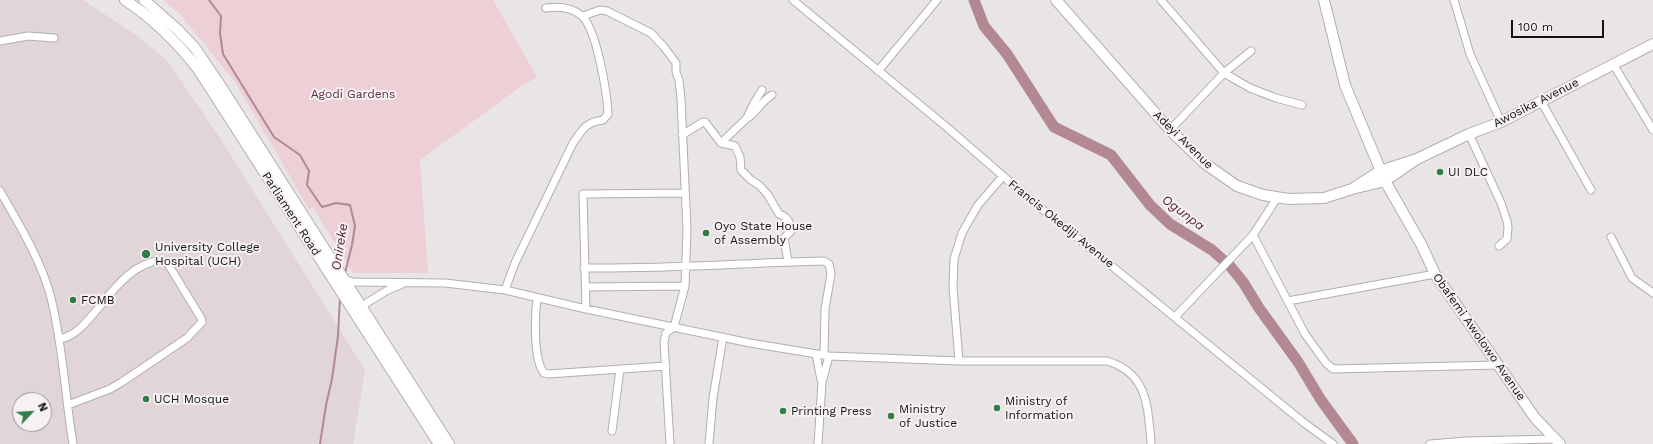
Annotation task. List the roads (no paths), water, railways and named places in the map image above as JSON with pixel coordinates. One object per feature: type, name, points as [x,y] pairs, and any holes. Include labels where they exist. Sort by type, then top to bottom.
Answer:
[{"type":"main road","name":"Parliament Road","points":[[125,0],[150,18],[168,34],[198,69],[343,284]]},
{"type":"main road","name":"Parliament Road","points":[[144,0],[162,14],[195,48],[222,88],[343,284],[439,444]]},
{"type":"main road","name":"Adeyi Avenue","points":[[1056,0],[1170,130],[1204,163],[1237,186],[1263,195],[1289,200],[1324,198],[1385,181]]},
{"type":"main road","name":"Obafemi Awolowo Avenue","points":[[1324,0],[1345,86],[1385,181],[1421,244],[1435,274],[1535,418],[1558,442]]},
{"type":"main road","name":"Awosika Avenue","points":[[1385,181],[1417,160],[1469,134],[1501,122],[1541,100],[1653,44]]},
{"type":"main road","name":"Awosika Avenue","points":[[1380,171],[1417,160]]},
{"type":"main road","name":"Adeyi Avenue","points":[[1352,189],[1380,171]]},
{"type":"main road","name":"Parliament Road","points":[[357,309],[449,444]]},
{"type":"street","name":"Francis Okediji Avenue","points":[[792,0],[1003,176],[1303,422],[1333,444]]},
{"type":"street","points":[[878,71],[937,0]]},
{"type":"street","points":[[1162,0],[1224,73],[1250,88],[1276,98],[1302,105]]},
{"type":"street","points":[[1454,0],[1470,54],[1501,122]]},
{"type":"street","points":[[505,290],[515,263],[573,143],[584,127],[594,122],[603,120],[608,114],[607,94],[599,57],[588,24],[583,16],[572,10],[558,6],[546,8]]},
{"type":"street","points":[[583,16],[600,10],[607,11],[651,33],[676,63],[676,72],[679,80],[681,99],[686,266],[685,286],[674,327],[666,333],[664,342],[670,444]]},
{"type":"street","points":[[0,40],[28,36],[54,38]]},
{"type":"street","points":[[1170,130],[1224,73],[1251,51]]},
{"type":"street","points":[[1613,64],[1653,130]]},
{"type":"street","points":[[747,118],[762,90]]},
{"type":"street","points":[[721,143],[756,111],[767,98],[772,95]]},
{"type":"street","points":[[1541,100],[1591,190]]},
{"type":"street","points":[[682,135],[705,122],[721,143],[735,146],[740,157],[741,170],[751,180],[759,185],[768,195],[779,214],[785,216],[790,222],[791,231],[784,238],[788,262]]},
{"type":"street","points":[[1469,134],[1501,203],[1507,221],[1508,227],[1506,239],[1499,246]]},
{"type":"street","points":[[959,361],[953,288],[954,258],[962,233],[978,205],[1003,176]]},
{"type":"street","points":[[0,191],[24,233],[46,281],[51,298],[59,339],[73,444]]},
{"type":"street","points":[[586,309],[583,194],[684,194]]},
{"type":"street","points":[[1175,317],[1254,235],[1277,198]]},
{"type":"street","points":[[1254,235],[1305,334],[1333,370],[1498,365]]},
{"type":"street","points":[[1612,237],[1632,278],[1653,293]]},
{"type":"street","points":[[59,339],[66,338],[80,327],[110,291],[131,272],[157,260],[162,260],[168,264],[202,322],[187,338],[122,382],[110,389],[68,405]]},
{"type":"street","points":[[584,268],[643,269],[824,261],[829,264],[831,274],[825,309],[818,444]]},
{"type":"street","points":[[1288,301],[1435,274]]},
{"type":"street","points":[[343,284],[347,280],[352,282],[444,283],[505,290],[586,309],[674,327],[823,355],[959,361],[1107,362],[1118,365],[1137,380],[1144,393],[1148,404],[1151,444]]},
{"type":"street","points":[[357,309],[386,291],[404,283]]},
{"type":"street","points":[[586,287],[685,286]]},
{"type":"street","points":[[537,298],[535,320],[536,344],[540,366],[544,373],[666,366]]},
{"type":"street","points":[[709,444],[713,398],[723,337]]},
{"type":"street","points":[[822,382],[823,355]]},
{"type":"street","points":[[612,431],[620,369]]},
{"type":"street","points":[[1430,444],[1467,441],[1558,442]]},
{"type":"waterway","name":"Onireke","points":[[209,0],[221,16],[220,33],[223,54],[274,137],[300,155],[309,171],[307,185],[322,207],[336,203],[350,205],[355,226],[345,273]]},
{"type":"waterway","name":"Ogunpa","points":[[974,0],[984,26],[1007,54],[1054,127],[1111,155],[1150,205],[1170,224],[1212,250],[1230,266],[1243,282],[1259,308],[1298,362],[1321,400],[1353,444]]},
{"type":"waterway","name":"Onireke","points":[[320,444],[338,336],[340,297]]},
{"type":"place","name":"UI DLC","points":[[1440,172]]},
{"type":"place","name":"Oyo State House of Assembly","points":[[706,233]]},
{"type":"place","name":"University College Hospital (UCH)","points":[[146,254]]},
{"type":"place","name":"FCMB","points":[[73,300]]},
{"type":"place","name":"UCH Mosque","points":[[146,399]]},
{"type":"place","name":"Ministry of Information","points":[[997,408]]},
{"type":"place","name":"Printing Press","points":[[783,411]]},
{"type":"place","name":"Ministry of Justice","points":[[891,416]]},
{"type":"park label","name":"Agodi Gardens","points":[[353,94]]}]
